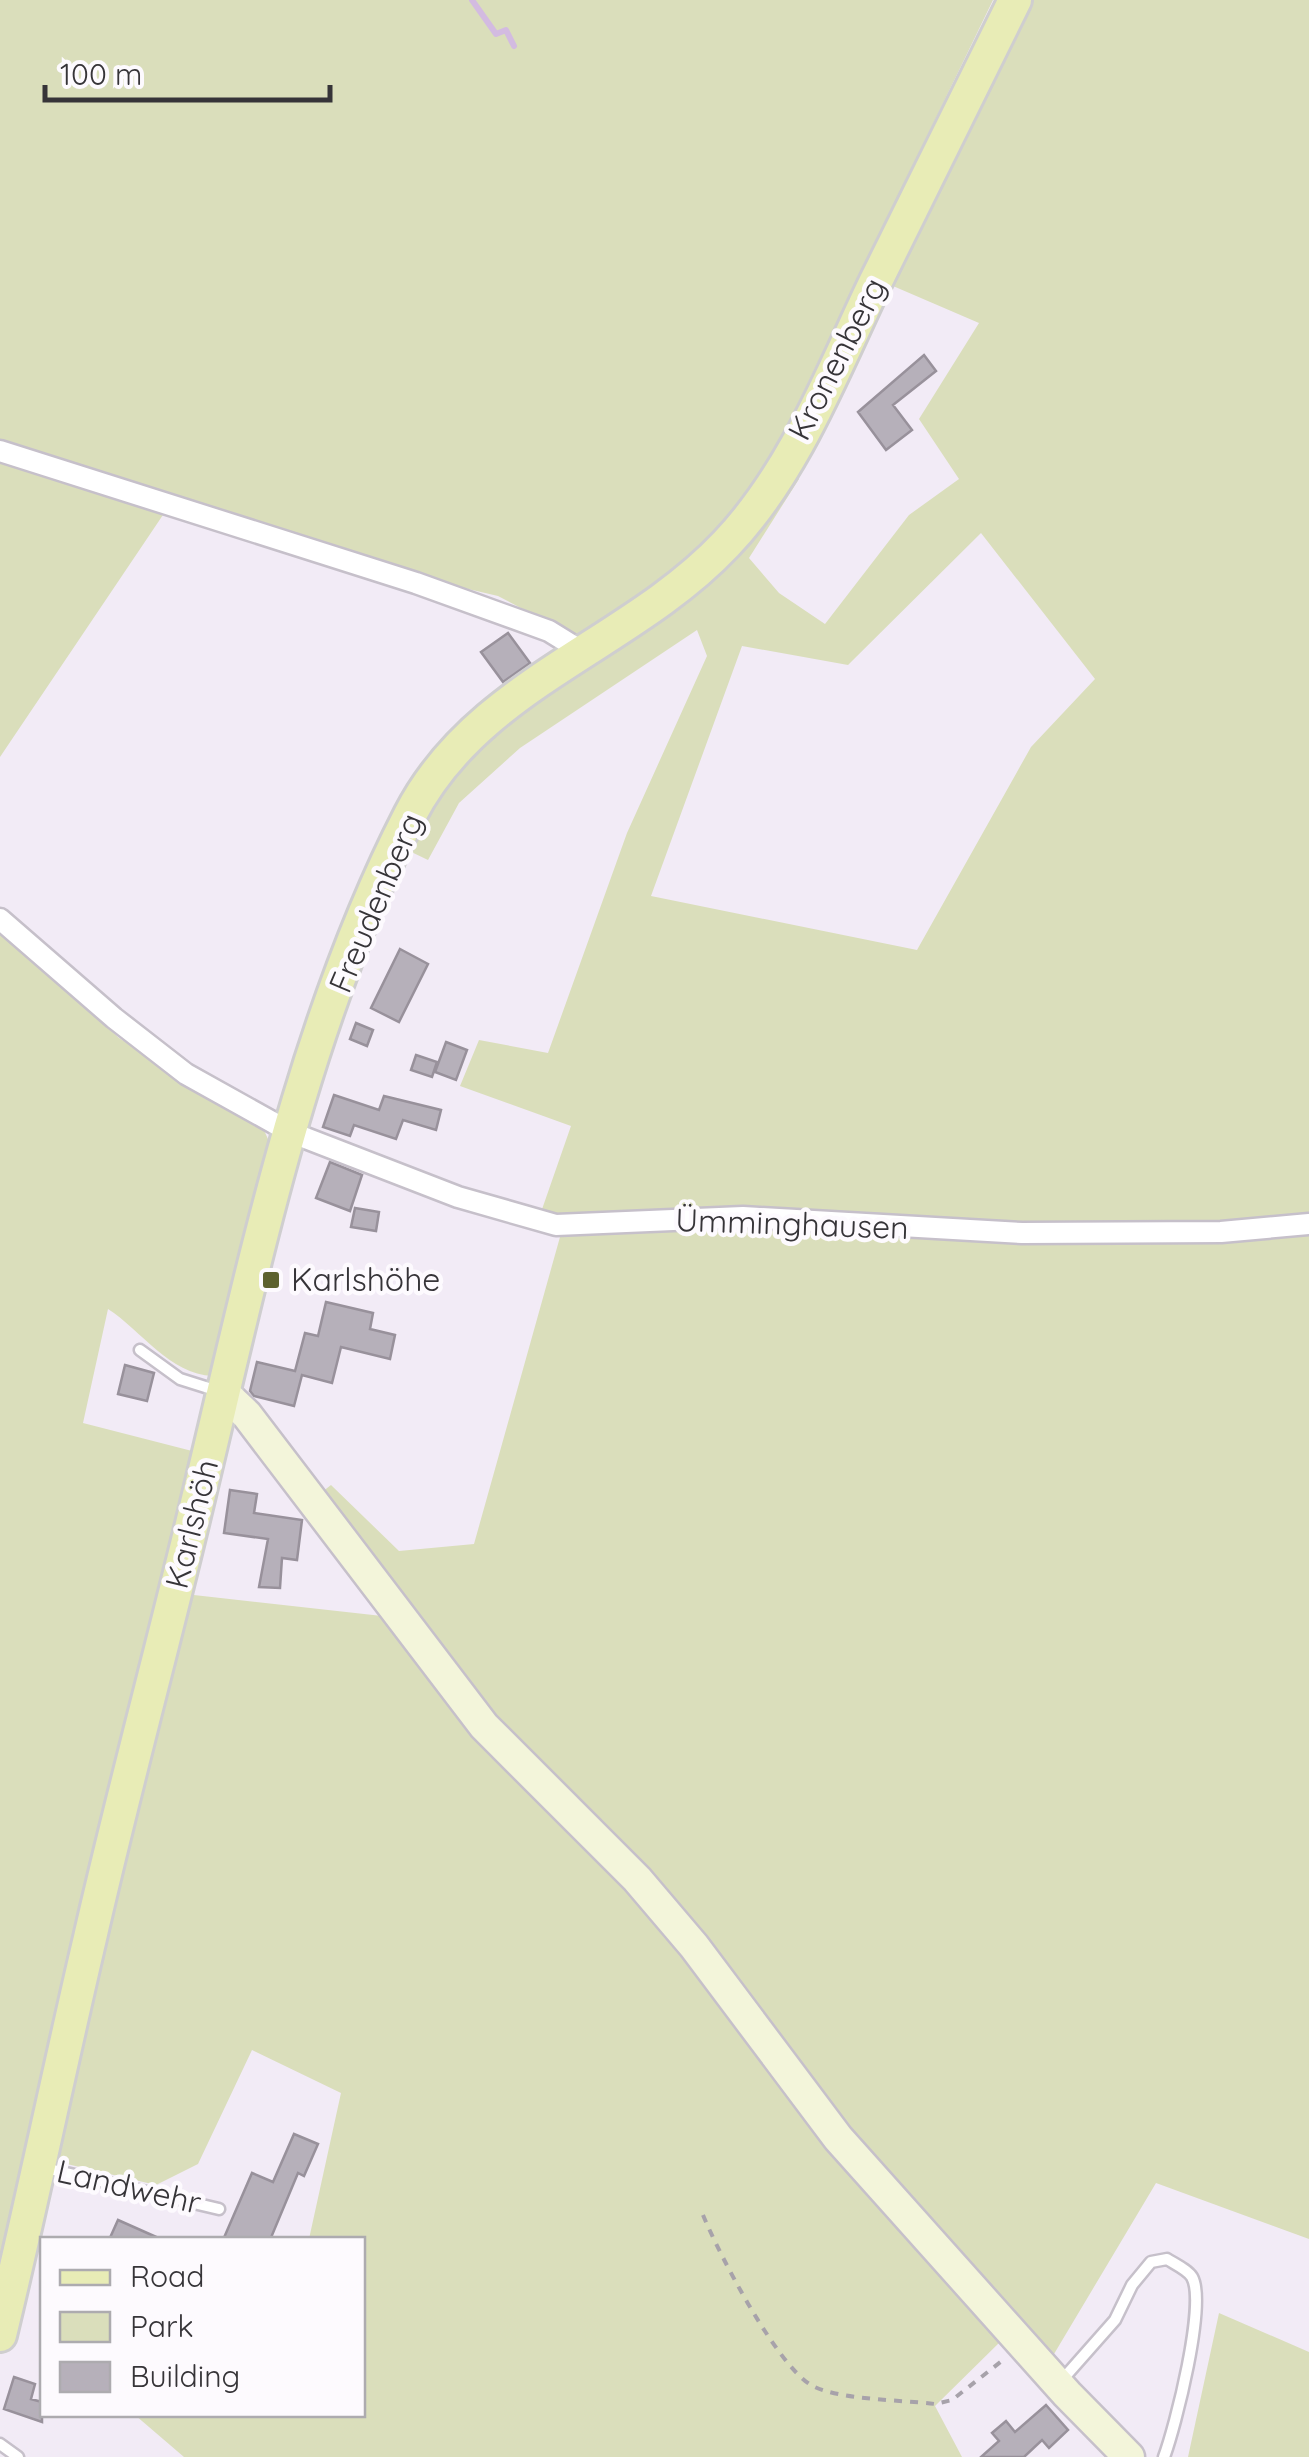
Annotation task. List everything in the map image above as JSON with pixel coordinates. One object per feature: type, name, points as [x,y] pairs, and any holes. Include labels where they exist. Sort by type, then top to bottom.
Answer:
[{"type":"main road","name":"Kronenberg","points":[[763,497],[830,377],[1014,0]]},
{"type":"main road","name":"Freudenberg","points":[[224,1393],[290,1132],[359,934],[411,812],[474,732],[515,694],[696,574],[731,540],[763,497]]},
{"type":"main road","name":"Karlshöh","points":[[0,2335],[224,1393],[247,1415],[484,1726],[637,1879],[694,1946],[838,2138],[1058,2384],[1129,2457]]},
{"type":"street","points":[[0,451],[416,583],[549,631],[583,652]]},
{"type":"street","name":"Ümminghausen","points":[[0,919],[114,1018],[186,1074],[290,1132],[458,1197],[568,1227],[743,1217],[1022,1233],[1221,1232],[1309,1224]]},
{"type":"lane","name":"Karlshöh","points":[[140,1350],[180,1379],[224,1393]]},
{"type":"lane","name":"Landwehr","points":[[39,2167],[219,2208]]},
{"type":"lane","points":[[1058,2384],[1115,2320],[1132,2285],[1151,2262],[1167,2259],[1191,2274],[1197,2291],[1194,2325],[1164,2457]]},
{"type":"lane","points":[[0,2444],[18,2457]]},
{"type":"path","points":[[703,2215],[726,2271],[793,2368],[812,2386],[934,2404],[952,2400],[1017,2338]]},
{"type":"green space","points":[[0,0],[993,0],[772,457],[732,520],[693,561],[586,635],[572,635],[498,596],[417,577],[0,449]]},
{"type":"green space","points":[[1026,0],[1309,0],[1309,2239],[1156,2183],[1054,2354],[1046,2358],[518,1762],[313,1499],[331,1485],[399,1551],[474,1544],[560,1237],[540,1215],[571,1126],[460,1086],[479,1040],[548,1053],[627,833],[707,656],[697,630],[520,748],[459,803],[428,860],[403,848],[449,770],[793,472],[799,479],[749,558],[779,593],[825,624],[909,515],[959,479],[919,419],[979,323],[886,283]],"holes":[[[981,533],[1095,679],[1031,747],[917,950],[651,896],[742,646],[848,665]]]},
{"type":"green space","points":[[0,457],[169,506],[0,757]]},
{"type":"green space","points":[[0,927],[119,1038],[263,1128],[272,1148],[213,1376],[169,1360],[108,1309],[83,1423],[196,1452],[0,2283]]},
{"type":"green space","points":[[185,1594],[391,1617],[634,1882],[1003,2339],[935,2406],[962,2457],[184,2457],[137,2417],[365,2417],[365,2237],[309,2237],[341,2093],[252,2050],[198,2164],[156,2185],[50,2160]]},
{"type":"green space","points":[[1219,2313],[1309,2352],[1309,2457],[1188,2457]]},
{"type":"building","points":[[924,355],[936,371],[893,405],[912,430],[886,450],[858,412]]},
{"type":"building","points":[[508,633],[530,663],[503,682],[481,652]]},
{"type":"building","points":[[400,949],[428,964],[399,1022],[371,1008]]},
{"type":"building","points":[[356,1023],[373,1030],[367,1046],[350,1039]]},
{"type":"building","points":[[446,1042],[467,1050],[456,1080],[435,1072]]},
{"type":"building","points":[[416,1055],[437,1062],[432,1077],[411,1070]]},
{"type":"building","points":[[334,1095],[379,1110],[384,1096],[441,1110],[436,1130],[403,1120],[396,1139],[354,1125],[350,1136],[323,1127]]},
{"type":"building","points":[[330,1162],[362,1175],[350,1211],[316,1198]]},
{"type":"building","points":[[355,1208],[379,1212],[376,1231],[351,1227]]},
{"type":"building","points":[[326,1302],[373,1313],[370,1329],[395,1335],[390,1359],[341,1347],[332,1383],[302,1375],[294,1406],[254,1396],[250,1391],[257,1362],[295,1371],[305,1333],[318,1336]]},
{"type":"building","points":[[125,1365],[154,1373],[147,1401],[118,1394]]},
{"type":"building","points":[[230,1490],[257,1494],[254,1513],[302,1520],[297,1560],[282,1558],[280,1588],[259,1587],[268,1539],[224,1533]]},
{"type":"building","points":[[294,2134],[318,2144],[304,2176],[298,2173],[271,2237],[224,2237],[252,2173],[273,2182]]},
{"type":"building","points":[[118,2220],[156,2237],[110,2237]]},
{"type":"building","points":[[14,2377],[35,2384],[31,2399],[40,2401],[42,2422],[4,2409]]},
{"type":"building","points":[[1046,2405],[1068,2430],[1049,2448],[1042,2440],[1024,2457],[981,2457],[999,2441],[992,2433],[1006,2421],[1015,2432]]},
{"type":"waterway","points":[[472,0],[496,34],[506,30],[514,46]]},
{"type":"place","name":"Karlshöhe","points":[[271,1280]]}]
